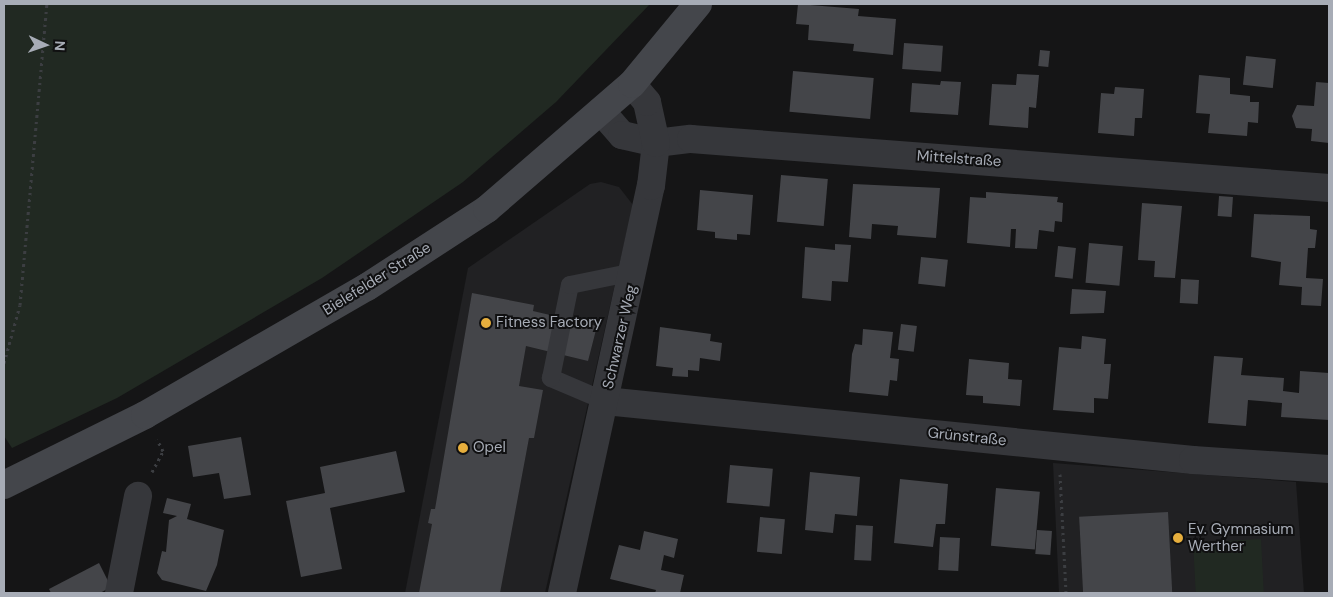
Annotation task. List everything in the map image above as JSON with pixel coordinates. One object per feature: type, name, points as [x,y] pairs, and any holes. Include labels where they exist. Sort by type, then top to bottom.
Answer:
[{"type":"main road","name":"Bielefelder Straße","points":[[4,484],[145,415],[367,287],[488,209],[632,84],[698,4]]},
{"type":"street","name":"Schwarzer Weg","points":[[562,593],[634,272],[656,143],[647,102],[632,84]]},
{"type":"street","name":"Mittelstraße","points":[[600,111],[622,135],[656,143],[691,139],[1329,188]]},
{"type":"street","name":"Grünstraße","points":[[604,401],[1058,446],[1329,469]]},
{"type":"street","points":[[119,593],[138,496]]},
{"type":"lane","points":[[604,401],[550,378],[570,284],[634,272]]},
{"type":"path","points":[[4,363],[20,305],[47,4]]},
{"type":"path","points":[[138,496],[163,450],[145,415]]},
{"type":"path","points":[[1058,446],[1066,593]]},
{"type":"shaded area","points":[[4,4],[650,4],[556,102],[463,182],[322,278],[117,398],[12,448],[4,436]]},
{"type":"shaded area","points":[[601,182],[619,187],[633,205],[545,593],[405,593],[468,268],[590,184]]},
{"type":"shaded area","name":"Ev. Gymnasium Werther","points":[[1053,463],[1296,482],[1304,593],[1059,593]]},
{"type":"shaded area","points":[[1261,539],[1264,593],[1196,593],[1193,543]]},
{"type":"building","points":[[798,4],[859,9],[858,16],[896,19],[893,55],[853,51],[854,44],[808,40],[809,25],[796,24]]},
{"type":"building","points":[[904,43],[943,46],[941,72],[902,69]]},
{"type":"building","points":[[1040,50],[1050,51],[1048,67],[1038,66]]},
{"type":"building","points":[[1246,56],[1276,59],[1273,88],[1243,85]]},
{"type":"building","points":[[793,71],[874,78],[870,119],[789,112]]},
{"type":"building","points":[[1017,74],[1039,75],[1036,108],[1029,107],[1028,128],[989,125],[992,84],[1016,85]]},
{"type":"building","points":[[1199,75],[1230,78],[1230,94],[1250,96],[1250,102],[1259,102],[1258,123],[1248,122],[1247,136],[1208,133],[1210,114],[1196,113]]},
{"type":"building","points":[[941,81],[961,82],[958,115],[910,112],[912,83],[940,85]]},
{"type":"building","points":[[1316,82],[1329,83],[1329,143],[1311,141],[1312,129],[1296,128],[1292,116],[1297,105],[1314,106]]},
{"type":"building","points":[[1115,87],[1144,89],[1142,118],[1135,118],[1134,136],[1098,133],[1101,93],[1114,94]]},
{"type":"building","points":[[781,175],[828,179],[824,226],[777,222]]},
{"type":"building","points":[[853,184],[940,188],[936,238],[897,235],[898,226],[872,224],[871,239],[849,237]]},
{"type":"building","points":[[700,190],[753,195],[750,235],[737,234],[737,240],[715,238],[715,232],[697,230]]},
{"type":"building","points":[[986,192],[1058,197],[1057,202],[1063,203],[1062,222],[1055,221],[1054,232],[1039,230],[1037,249],[1015,248],[1016,229],[1011,229],[1010,247],[967,243],[970,197],[986,198]]},
{"type":"building","points":[[1219,196],[1233,197],[1232,217],[1218,216]]},
{"type":"building","points":[[1142,203],[1182,206],[1175,278],[1154,277],[1155,261],[1138,260]]},
{"type":"building","points":[[1254,214],[1310,216],[1310,229],[1317,230],[1315,248],[1308,248],[1306,278],[1323,279],[1321,306],[1301,305],[1302,287],[1279,285],[1281,262],[1251,257]]},
{"type":"building","points":[[1089,243],[1123,246],[1119,286],[1086,283]]},
{"type":"building","points":[[835,244],[851,245],[848,282],[832,281],[831,301],[802,298],[805,247],[835,250]]},
{"type":"building","points":[[1058,246],[1076,248],[1073,279],[1055,277]]},
{"type":"building","points":[[921,257],[948,260],[945,287],[918,284]]},
{"type":"building","points":[[1181,279],[1199,280],[1198,304],[1180,303]]},
{"type":"building","points":[[1072,289],[1106,291],[1104,313],[1070,314]]},
{"type":"building","points":[[472,293],[534,305],[533,311],[597,326],[588,361],[526,346],[519,386],[543,390],[534,438],[529,438],[500,593],[419,593],[432,524],[428,523],[431,509],[435,509]]},
{"type":"building","points":[[901,324],[917,326],[914,352],[898,350]]},
{"type":"building","points":[[660,327],[711,334],[710,341],[722,343],[720,361],[700,358],[699,371],[688,370],[688,377],[672,376],[673,368],[656,366]]},
{"type":"building","points":[[863,329],[893,332],[890,358],[899,359],[897,381],[890,380],[888,396],[849,392],[852,354],[855,344],[862,345]]},
{"type":"building","points":[[1082,336],[1106,339],[1104,364],[1111,364],[1108,399],[1094,398],[1094,413],[1053,410],[1059,347],[1081,349]]},
{"type":"building","points":[[1214,356],[1243,358],[1241,375],[1284,378],[1283,391],[1299,393],[1300,371],[1329,373],[1329,420],[1281,417],[1282,403],[1248,400],[1246,426],[1208,423]]},
{"type":"building","points":[[969,359],[1009,363],[1008,379],[1022,380],[1020,406],[983,403],[983,396],[966,395]]},
{"type":"building","points":[[241,437],[251,495],[224,499],[219,473],[193,477],[188,446]]},
{"type":"building","points":[[396,451],[405,492],[330,508],[342,569],[301,577],[286,501],[325,493],[320,467]]},
{"type":"building","points":[[730,465],[773,469],[770,507],[727,503]]},
{"type":"building","points":[[810,472],[860,477],[857,516],[835,514],[833,533],[805,530]]},
{"type":"building","points":[[900,479],[948,484],[945,524],[936,524],[933,547],[894,543]]},
{"type":"building","points":[[996,488],[1040,492],[1035,550],[991,546]]},
{"type":"building","points":[[167,498],[191,504],[187,519],[224,530],[217,565],[206,591],[162,580],[157,573],[162,551],[166,552],[169,520],[177,516],[163,513]]},
{"type":"building","points":[[1168,512],[1172,593],[1083,593],[1079,517]]},
{"type":"building","points":[[760,517],[785,519],[782,554],[757,552]]},
{"type":"building","points":[[856,525],[873,526],[871,561],[854,560]]},
{"type":"building","points":[[1037,530],[1052,531],[1050,555],[1035,554]]},
{"type":"building","points":[[644,531],[678,539],[674,558],[664,555],[661,570],[684,575],[680,593],[655,593],[656,590],[610,579],[619,545],[640,550]]},
{"type":"building","points":[[940,537],[960,538],[958,571],[938,570]]},
{"type":"building","points":[[99,563],[111,587],[100,593],[51,593],[49,589]]},
{"type":"place","name":"Fitness Factory","points":[[486,323]]},
{"type":"place","name":"Opel","points":[[463,448]]},
{"type":"place","name":"Ev. Gymnasium Werther","points":[[1178,538]]}]
